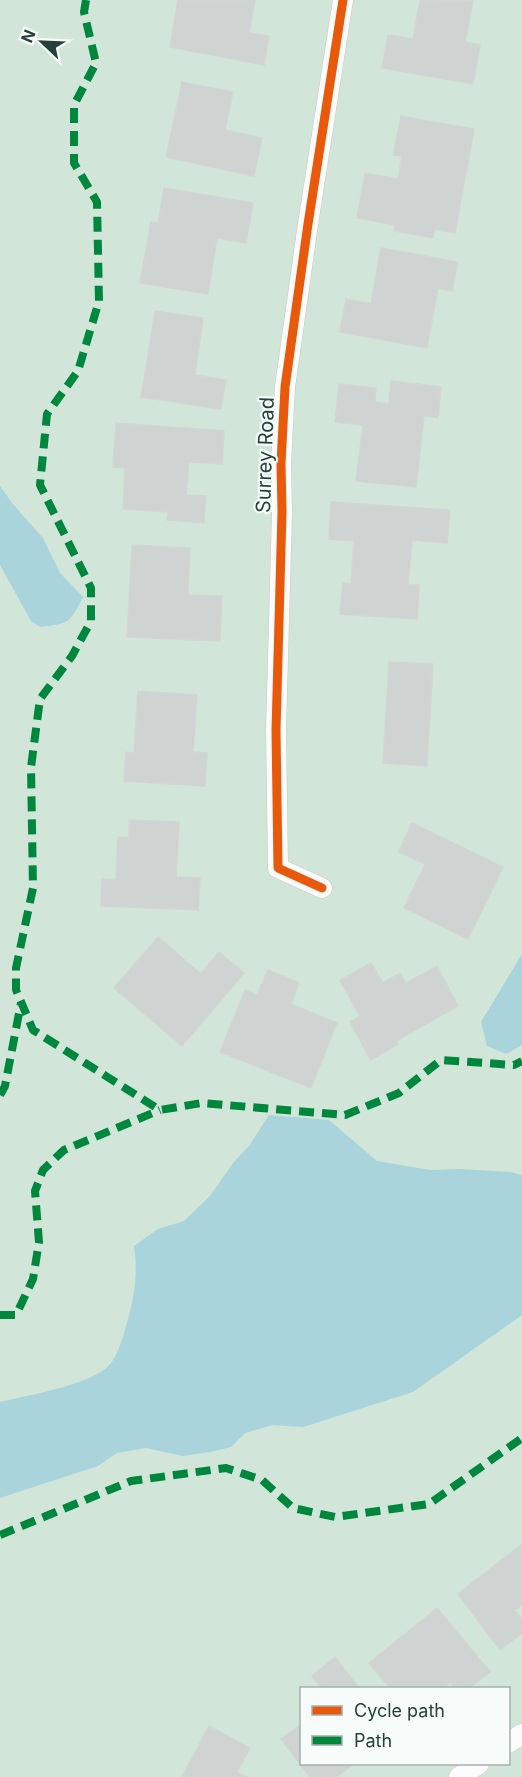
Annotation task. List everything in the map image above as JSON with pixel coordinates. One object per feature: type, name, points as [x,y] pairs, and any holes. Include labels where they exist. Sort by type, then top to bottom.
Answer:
[{"type":"street","name":"Surrey Road","points":[[322,888],[278,868],[276,730],[282,512],[281,463],[285,387],[343,0]]},
{"type":"street","points":[[459,1777],[477,1765]]},
{"type":"green space","points":[[0,0],[522,0],[522,1777],[0,1777]]},
{"type":"water","points":[[0,486],[43,538],[60,573],[83,597],[68,621],[40,627],[31,621],[0,565]]},
{"type":"water","points":[[522,954],[522,1045],[506,1054],[487,1046],[481,1022]]},
{"type":"water","points":[[269,1115],[329,1120],[377,1161],[430,1170],[461,1169],[511,1172],[522,1175],[522,1315],[413,1392],[303,1427],[273,1425],[245,1433],[231,1447],[210,1452],[183,1456],[146,1448],[117,1453],[98,1466],[0,1498],[0,1402],[70,1385],[95,1375],[110,1365],[120,1346],[132,1301],[136,1274],[134,1246],[158,1229],[184,1221],[210,1196],[233,1163],[249,1146]]},
{"type":"building","points":[[178,0],[255,0],[249,33],[269,36],[264,65],[170,47]]},
{"type":"building","points":[[420,0],[473,1],[465,42],[480,45],[473,84],[382,68],[388,35],[413,39]]},
{"type":"building","points":[[182,82],[233,92],[225,130],[262,138],[254,176],[166,157]]},
{"type":"building","points":[[401,116],[474,129],[455,233],[435,229],[433,238],[394,231],[395,225],[357,218],[365,173],[398,179],[402,156],[393,155]]},
{"type":"building","points":[[164,188],[253,203],[246,243],[217,238],[208,294],[140,283],[151,222],[158,223]]},
{"type":"building","points":[[381,248],[458,262],[452,291],[438,288],[427,348],[340,332],[346,299],[371,304]]},
{"type":"building","points":[[155,311],[203,318],[195,375],[226,380],[221,409],[141,397]]},
{"type":"building","points":[[391,381],[441,387],[438,418],[424,416],[416,487],[356,481],[363,425],[335,422],[339,384],[376,388],[375,402],[389,404]]},
{"type":"building","points":[[116,423],[224,431],[222,464],[189,462],[186,495],[206,496],[204,523],[167,520],[168,512],[123,509],[125,468],[113,467]]},
{"type":"building","points":[[331,502],[450,510],[447,543],[412,540],[408,585],[419,585],[417,619],[340,614],[343,583],[351,584],[354,541],[329,539]]},
{"type":"building","points":[[132,545],[190,548],[188,595],[222,596],[220,641],[127,637]]},
{"type":"building","points":[[389,662],[433,664],[427,766],[383,763]]},
{"type":"building","points":[[138,691],[197,695],[193,752],[207,753],[205,786],[124,781],[126,752],[134,753]]},
{"type":"building","points":[[129,820],[179,822],[176,877],[200,878],[198,910],[101,906],[102,879],[116,880],[118,837],[129,838]]},
{"type":"building","points":[[412,823],[503,867],[468,939],[404,908],[425,864],[399,852]]},
{"type":"building","points":[[158,937],[201,974],[219,952],[244,973],[182,1046],[114,988]]},
{"type":"building","points":[[371,963],[383,983],[400,973],[406,983],[437,966],[458,1006],[396,1041],[398,1044],[371,1060],[350,1022],[360,1016],[340,980]]},
{"type":"building","points":[[268,970],[299,983],[291,1004],[337,1023],[311,1088],[220,1052],[245,990],[257,995]]},
{"type":"building","points":[[522,1544],[522,1605],[515,1610],[522,1620],[522,1633],[500,1650],[458,1594]]},
{"type":"building","points":[[437,1608],[490,1672],[470,1687],[454,1687],[450,1683],[444,1687],[389,1687],[369,1663]]},
{"type":"building","points":[[335,1657],[358,1687],[321,1687],[312,1676]]},
{"type":"building","points":[[300,1725],[300,1764],[281,1739]]},
{"type":"building","points":[[209,1726],[250,1748],[237,1772],[246,1777],[182,1777]]},
{"type":"building","points":[[301,1765],[353,1765],[336,1777],[310,1777]]},
{"type":"marked path","points":[[86,0],[84,12],[96,63],[74,105],[74,163],[97,202],[99,301],[78,371],[47,414],[40,485],[91,588],[91,621],[72,656],[40,699],[31,767],[33,888],[16,968],[16,990],[33,1030],[160,1110],[202,1103],[345,1115],[399,1093],[441,1060],[514,1065],[522,1061]]},
{"type":"marked path","points":[[0,1095],[5,1086],[21,1003]]},
{"type":"marked path","points":[[0,1315],[16,1315],[33,1279],[39,1242],[35,1191],[43,1170],[64,1150],[160,1110]]},
{"type":"marked path","points":[[0,1535],[131,1481],[226,1468],[262,1480],[293,1508],[335,1517],[429,1504],[522,1438]]},
{"type":"cycle path","points":[[322,888],[278,868],[276,730],[282,512],[281,463],[285,387],[343,0]]}]
